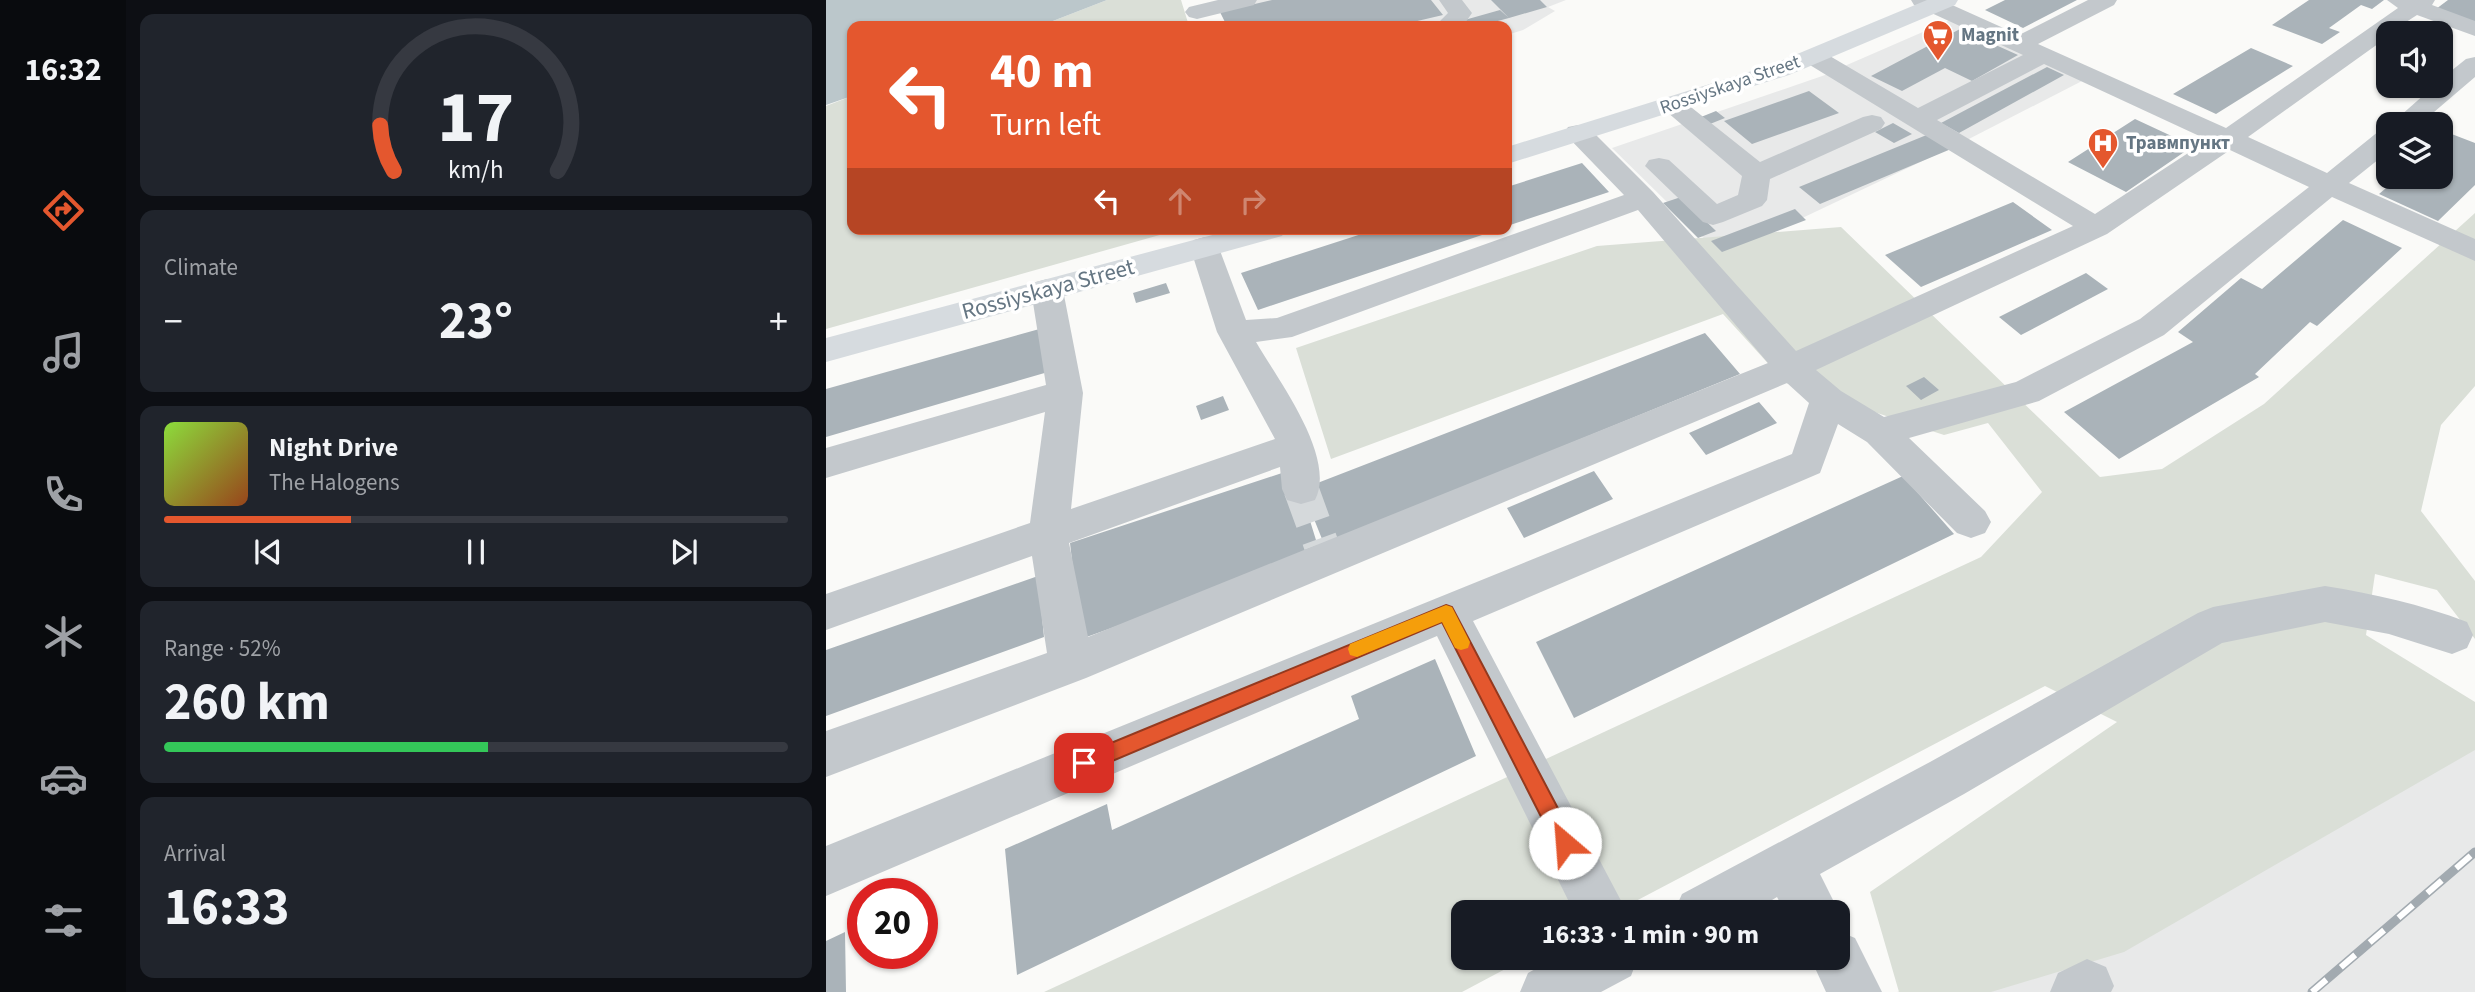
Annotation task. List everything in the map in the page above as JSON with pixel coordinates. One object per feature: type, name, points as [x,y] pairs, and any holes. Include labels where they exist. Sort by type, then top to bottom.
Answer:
[{"type":"main road","name":"Rossiyskaya Street","points":[[1512,154],[1673,106],[1814,57],[1935,2]]},
{"type":"main road","name":"Rossiyskaya Street","points":[[826,350],[1249,235]]},
{"type":"lane","points":[[1197,13],[1246,0]]},
{"type":"lane","points":[[1450,0],[1460,13],[1455,21]]},
{"type":"lane","points":[[1916,120],[2106,0]]},
{"type":"lane","points":[[1935,2],[2031,49],[2475,251]]},
{"type":"lane","points":[[826,754],[1071,664],[1324,552],[1791,367],[2096,227],[2228,139],[2413,2],[2475,29]]},
{"type":"lane","points":[[1814,57],[2096,227]]},
{"type":"lane","points":[[2418,112],[2475,64]]},
{"type":"lane","points":[[1673,106],[1756,174]]},
{"type":"lane","points":[[1756,174],[1872,124]]},
{"type":"lane","points":[[1578,133],[1643,198],[1791,367],[1828,400],[1880,432],[1971,522]]},
{"type":"lane","points":[[1880,432],[2027,392],[2152,327],[2376,148]]},
{"type":"lane","points":[[1659,166],[1713,216],[1752,200],[1756,174]]},
{"type":"lane","points":[[1234,332],[1280,329],[1643,198]]},
{"type":"lane","points":[[1206,247],[1234,332],[1297,446],[1301,489]]},
{"type":"lane","points":[[1047,290],[1065,393],[1048,535],[1071,664]]},
{"type":"lane","points":[[826,463],[1065,393]]},
{"type":"lane","points":[[826,871],[1807,463],[1828,400]]},
{"type":"lane","points":[[826,612],[1297,446]]},
{"type":"lane","points":[[1723,900],[2213,626],[2325,604],[2389,615],[2452,635]]},
{"type":"lane","points":[[1446,612],[1595,900]]},
{"type":"lane","points":[[1788,866],[1806,900]]},
{"type":"lane","points":[[1547,992],[1588,970]]},
{"type":"lane","points":[[1843,970],[1855,992]]},
{"type":"shaded area","points":[[826,0],[1107,0],[1053,21],[847,21],[847,98],[826,105]]},
{"type":"shaded area","points":[[1107,0],[1181,0],[1187,21],[1053,21]]},
{"type":"shaded area","points":[[1221,0],[1566,0],[1548,7],[1555,11],[1512,33],[1512,21],[1224,21],[1220,12]]},
{"type":"shaded area","points":[[1955,18],[2082,81],[1963,142],[1840,68]]},
{"type":"shaded area","points":[[1828,74],[1950,148],[1722,256],[1612,148]]},
{"type":"shaded area","points":[[847,98],[847,235],[1160,235],[826,329],[826,106]]},
{"type":"shaded area","points":[[2475,213],[2475,386],[2441,425],[2421,511],[2475,581],[2475,639],[2437,590],[2375,574],[2366,635],[2475,702],[2475,750],[2124,952],[1991,992],[1899,992],[1870,892],[2117,722],[2045,686],[1638,900],[1451,900],[1451,970],[1503,970],[1462,992],[1044,992],[1981,557],[2042,492],[1988,423],[1944,435],[1786,383],[1723,314],[1331,459],[1296,348],[1597,246],[1841,227],[2100,477],[2162,469],[2264,404]]},
{"type":"shaded area","points":[[2475,723],[2475,992],[1897,992],[2255,849]]},
{"type":"building","points":[[1272,0],[1431,0],[1443,15],[1417,21],[1224,21],[1220,12]]},
{"type":"building","points":[[1491,0],[1540,0],[1547,7],[1509,18]]},
{"type":"building","points":[[2005,0],[2077,0],[2023,28],[1985,10]]},
{"type":"building","points":[[2309,0],[2384,0],[2372,9],[2361,5],[2329,28],[2340,32],[2322,44],[2272,25]]},
{"type":"building","points":[[2448,0],[2475,0],[2475,23],[2436,9]]},
{"type":"building","points":[[1500,10],[1509,18],[1498,21],[1461,21]]},
{"type":"building","points":[[1960,29],[2018,55],[1972,81],[1945,68],[1902,91],[1871,76]]},
{"type":"building","points":[[2251,48],[2293,66],[2216,114],[2173,94]]},
{"type":"building","points":[[2047,67],[2064,75],[1959,133],[1941,123]]},
{"type":"building","points":[[1809,91],[1839,113],[1752,144],[1724,121]]},
{"type":"building","points":[[1716,111],[1725,118],[1710,124],[1701,117]]},
{"type":"building","points":[[2135,119],[2193,146],[2126,192],[2068,162]]},
{"type":"building","points":[[1893,123],[1912,134],[1894,143],[1875,132]]},
{"type":"building","points":[[1929,134],[1951,149],[1820,204],[1799,187]]},
{"type":"building","points":[[2453,135],[2475,143],[2475,185],[2438,221],[2379,194],[2385,189],[2453,189]]},
{"type":"building","points":[[1582,163],[1609,192],[1512,224],[1512,185]]},
{"type":"building","points":[[1681,197],[1716,231],[1698,238],[1663,203]]},
{"type":"building","points":[[2013,202],[2052,230],[1921,287],[1885,255]]},
{"type":"building","points":[[1795,209],[1806,220],[1722,252],[1711,241]]},
{"type":"building","points":[[2343,220],[2402,248],[2317,326],[2310,322],[2255,374],[2259,377],[2119,459],[2064,412],[2193,342],[2178,332],[2241,278],[2262,289]]},
{"type":"building","points":[[1358,235],[1482,235],[1258,310],[1241,273]]},
{"type":"building","points":[[2086,273],[2108,289],[2021,335],[1999,317]]},
{"type":"building","points":[[1166,283],[1170,293],[1136,303],[1133,293]]},
{"type":"building","points":[[1043,328],[1048,372],[826,437],[826,389]]},
{"type":"building","points":[[1705,333],[1740,374],[1324,544],[1302,489]]},
{"type":"building","points":[[1924,377],[1939,390],[1921,400],[1906,386]]},
{"type":"building","points":[[1223,396],[1229,410],[1201,420],[1196,406]]},
{"type":"building","points":[[1759,402],[1777,423],[1706,455],[1689,433]]},
{"type":"building","points":[[1294,469],[1320,553],[1081,639],[1070,543]]},
{"type":"building","points":[[1594,471],[1613,499],[1524,538],[1507,508]]},
{"type":"building","points":[[1903,476],[1954,534],[1574,718],[1536,642]]},
{"type":"building","points":[[1038,576],[1044,637],[826,716],[826,650]]},
{"type":"building","points":[[1435,659],[1476,756],[1017,975],[1005,849],[1107,804],[1112,830],[1359,719],[1351,696]]},
{"type":"building","points":[[845,932],[846,992],[826,992],[826,941]]},
{"type":"tunnel","points":[[1301,489],[1321,544]]},
{"type":"railway","points":[[2312,992],[2475,852]]},
{"type":"slow traffic","points":[[1357,649],[1446,612],[1461,642]]},
{"type":"place","name":"Magnit","points":[[1938,62]]},
{"type":"place","name":"Травмпункт","points":[[2103,170]]},
{"type":"route","points":[[1084,763],[1446,612],[1565,843]]}]
